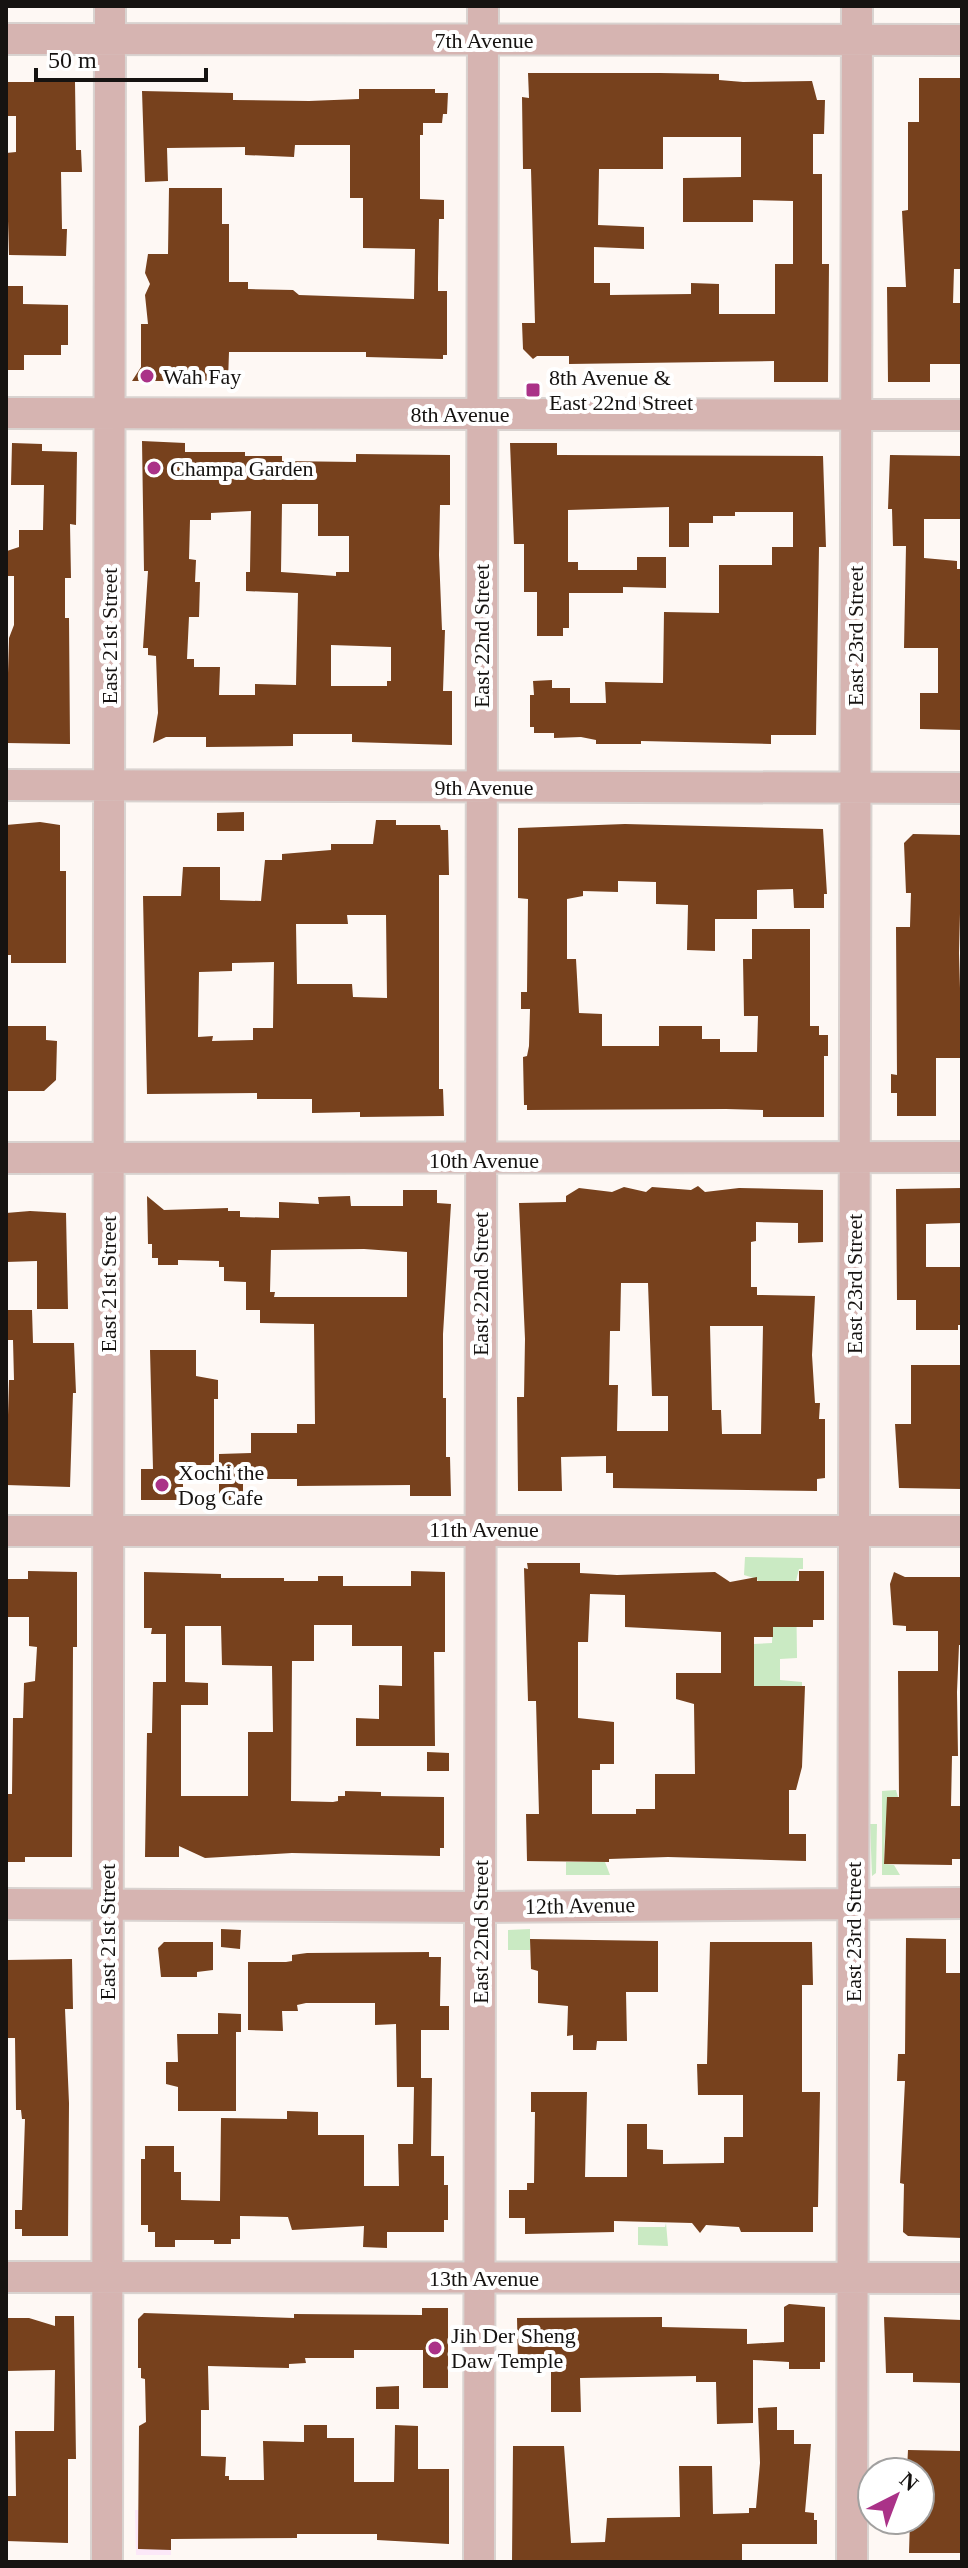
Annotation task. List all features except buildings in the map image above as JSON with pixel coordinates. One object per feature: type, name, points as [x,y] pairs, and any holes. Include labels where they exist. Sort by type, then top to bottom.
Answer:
[{"type":"street","name":"East 21st Street","points":[[107,2562],[110,6]]},
{"type":"street","name":"East 22nd Street","points":[[479,2562],[483,6]]},
{"type":"street","name":"East 23rd Street","points":[[852,2562],[857,6]]},
{"type":"street","name":"7th Avenue","points":[[6,39],[962,40]]},
{"type":"street","name":"8th Avenue","points":[[6,413],[962,415]]},
{"type":"street","name":"9th Avenue","points":[[6,785],[962,788]]},
{"type":"street","name":"10th Avenue","points":[[6,1158],[480,1160],[962,1157]]},
{"type":"street","name":"11th Avenue","points":[[6,1531],[962,1531]]},
{"type":"street","name":"12th Avenue","points":[[6,1904],[479,1907],[962,1903]]},
{"type":"street","name":"13th Avenue","points":[[6,2277],[962,2278]]},
{"type":"shaded area","points":[[135,2510],[170,2510],[171,2555],[136,2555]]},
{"type":"green space","points":[[745,1557],[803,1558],[803,1569],[799,1569],[796,1581],[797,1658],[780,1659],[780,1680],[802,1682],[802,1686],[754,1686],[753,1644],[772,1643],[773,1611],[757,1579],[744,1575]]},
{"type":"green space","points":[[896,1790],[898,1797],[885,1834],[884,1864],[894,1865],[900,1875],[882,1875],[882,1791]]},
{"type":"green space","points":[[870,1824],[877,1824],[876,1873],[872,1876]]},
{"type":"green space","points":[[566,1862],[605,1862],[610,1875],[566,1875]]},
{"type":"green space","points":[[530,1929],[530,1950],[508,1950],[508,1930]]},
{"type":"green space","points":[[666,2223],[668,2246],[638,2245],[638,2227],[665,2227]]},
{"type":"place","name":"Wah Fay","points":[[147,376]]},
{"type":"place","name":"8th Avenue & East 22nd Street","points":[[533,390]]},
{"type":"place","name":"Champa Garden","points":[[154,468]]},
{"type":"place","name":"Xochi the Dog Cafe","points":[[162,1485]]},
{"type":"place","name":"Jih Der Sheng Daw Temple","points":[[435,2348]]}]
